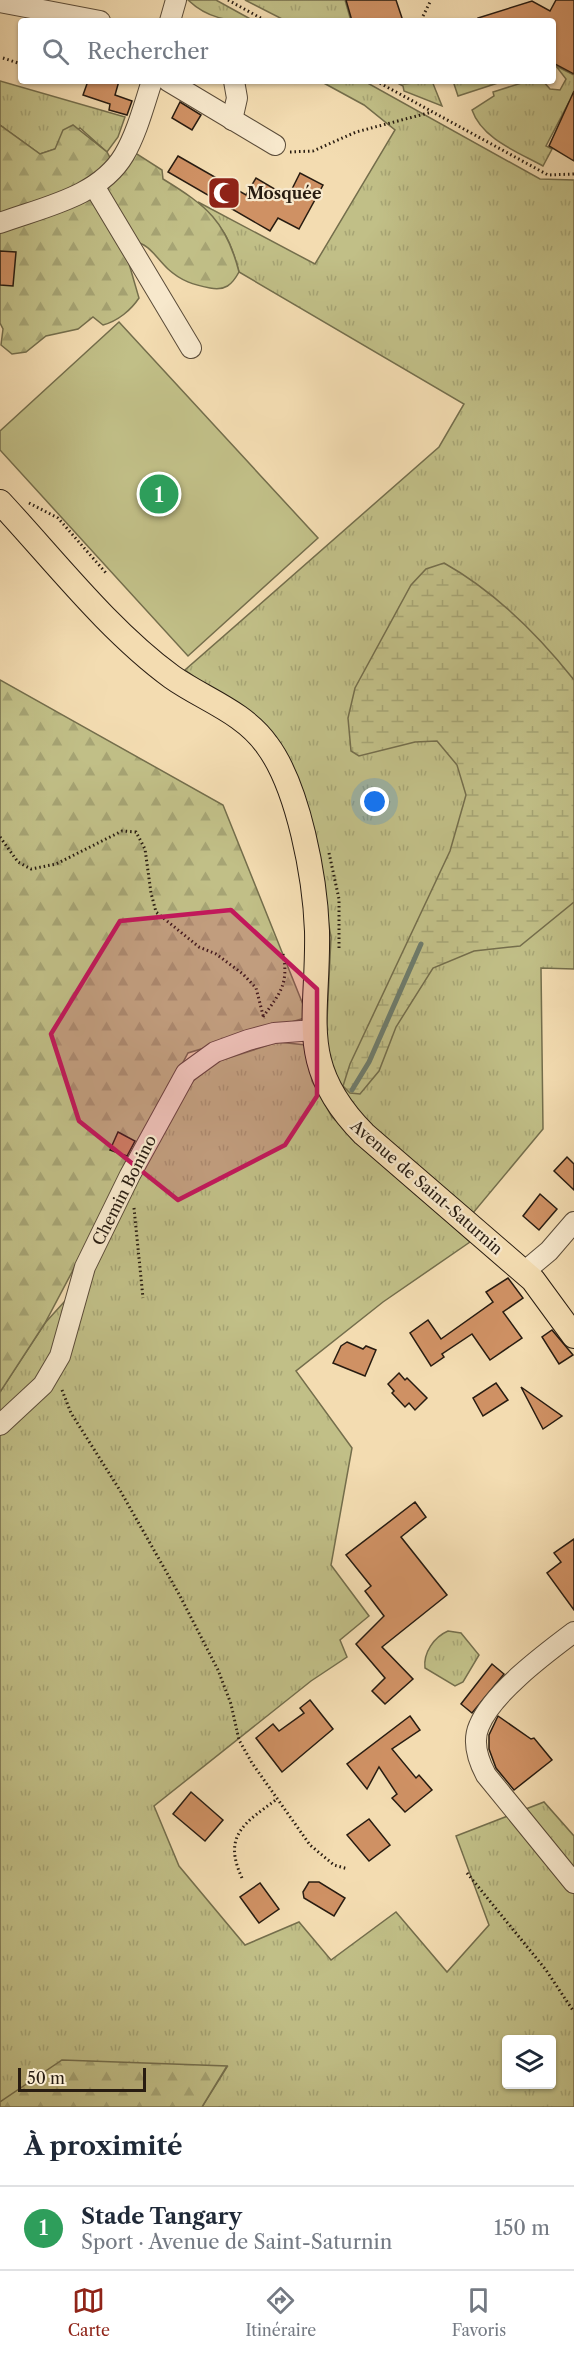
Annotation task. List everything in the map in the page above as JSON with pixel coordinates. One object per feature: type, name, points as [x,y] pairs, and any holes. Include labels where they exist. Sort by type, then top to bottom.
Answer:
[{"type":"main road","name":"Avenue de Saint-Saturnin","points":[[0,502],[123,634],[172,677],[243,720],[267,745],[290,790],[314,880],[317,933],[314,1030],[319,1064],[341,1111],[364,1134],[524,1272],[558,1311],[573,1334]]},
{"type":"street","points":[[171,18],[176,0]]},
{"type":"street","points":[[0,2],[84,18]]},
{"type":"street","points":[[0,223],[94,186],[112,171],[124,155],[151,84]]},
{"type":"street","points":[[173,84],[275,145]]},
{"type":"street","points":[[232,120],[237,98],[235,84]]},
{"type":"street","points":[[94,186],[191,348]]},
{"type":"street","name":"Chemin Bonino","points":[[0,1425],[44,1385],[60,1356],[85,1268],[130,1175],[186,1073],[215,1052],[269,1025],[314,1030]]},
{"type":"street","points":[[524,1272],[549,1251],[574,1222]]},
{"type":"street","points":[[574,1632],[536,1661],[488,1711],[478,1727],[476,1744],[479,1761],[486,1775],[574,1884]]},
{"type":"path","points":[[228,0],[261,18]]},
{"type":"path","points":[[423,16],[432,0]]},
{"type":"path","points":[[3,58],[18,63]]},
{"type":"path","points":[[381,84],[548,175],[574,174]]},
{"type":"path","points":[[275,145],[293,153],[313,151],[356,132],[432,112]]},
{"type":"path","points":[[24,501],[58,518],[106,573]]},
{"type":"path","points":[[0,837],[18,862],[31,869],[56,864],[122,831],[136,832],[145,849],[156,912],[199,947],[216,954],[243,974],[256,988],[269,1025]]},
{"type":"path","points":[[269,1025],[284,986],[286,971],[283,954]]},
{"type":"path","points":[[134,1205],[143,1298]]},
{"type":"path","points":[[60,1356],[62,1391],[71,1413],[115,1482],[180,1596],[218,1670],[231,1704],[239,1740],[310,1845],[334,1865],[348,1869]]},
{"type":"path","points":[[242,1878],[233,1851],[236,1836],[247,1822],[277,1799]]},
{"type":"path","points":[[467,1873],[538,1961],[574,2012]]},
{"type":"highlighted area","points":[[231,910],[317,989],[317,1096],[285,1145],[178,1200],[79,1121],[51,1034],[120,921]]},
{"type":"green space","points":[[188,0],[216,0],[249,18],[219,18]]},
{"type":"green space","points":[[245,0],[345,0],[350,18],[280,18]]},
{"type":"green space","points":[[556,66],[574,75],[574,102],[569,102],[546,146],[552,149],[543,166],[492,137],[477,120],[472,110],[494,96],[493,92],[518,84],[546,84],[550,89],[560,90],[566,79]]},
{"type":"green space","points":[[0,81],[125,117],[118,137],[107,152],[80,128],[55,149],[40,154],[0,125]]},
{"type":"green space","points":[[326,84],[369,84],[540,179],[574,180],[574,969],[541,968],[543,1129],[473,1213],[355,1115],[337,1083],[326,1041],[331,937],[320,876],[299,801],[230,702],[185,670],[439,447],[464,404],[239,272],[225,234],[198,202],[315,264],[395,130],[364,105]]},
{"type":"green space","points":[[399,84],[433,84],[442,106],[404,91],[403,86]]},
{"type":"green space","points":[[454,84],[495,84],[458,96]]},
{"type":"green space","points":[[0,125],[40,154],[55,149],[63,130],[73,125],[107,152],[113,163],[134,152],[162,170],[163,179],[203,207],[221,227],[234,254],[239,272],[236,277],[231,284],[220,289],[193,284],[173,273],[144,245],[133,241],[125,250],[139,298],[128,311],[114,321],[103,325],[93,317],[78,329],[46,336],[26,352],[12,354],[1,345],[3,329],[0,323]]},
{"type":"green space","points":[[119,322],[318,538],[188,656],[0,450],[0,431]]},
{"type":"green space","points":[[444,563],[463,574],[515,616],[574,680],[574,902],[520,946],[474,951],[433,968],[396,1027],[379,1071],[360,1094],[350,1093],[343,1086],[350,1064],[450,851],[466,795],[457,765],[437,741],[415,742],[359,756],[351,751],[348,718],[355,688],[411,585],[426,569]]},
{"type":"green space","points":[[0,680],[223,805],[308,1017],[188,1053],[45,1323],[0,1392]]},
{"type":"green space","points":[[278,1042],[306,1045],[312,1081],[332,1117],[470,1242],[383,1302],[296,1371],[352,1448],[331,1565],[369,1616],[340,1640],[347,1657],[311,1681],[154,1806],[179,1866],[245,1945],[299,1922],[331,1960],[396,1912],[447,1972],[489,1925],[456,1836],[544,1802],[574,1836],[574,2107],[202,2107],[227,2067],[0,2102],[0,1392],[45,1323],[95,1268],[181,1091],[216,1062]]},
{"type":"green space","points":[[448,1631],[461,1633],[479,1655],[463,1682],[455,1686],[425,1668],[430,1646]]},
{"type":"green space","points":[[62,2060],[227,2066],[202,2107],[0,2107],[0,2102]]},
{"type":"building","points":[[346,0],[396,0],[402,18],[351,18]]},
{"type":"building","points":[[556,0],[574,0],[574,74],[556,65],[556,18],[478,18],[532,1],[550,11]]},
{"type":"building","points":[[87,84],[118,84],[115,95],[132,101],[127,115],[109,110],[110,104],[83,95]]},
{"type":"building","points":[[574,91],[574,161],[549,146]]},
{"type":"building","points":[[180,102],[201,115],[192,130],[172,118]]},
{"type":"building","name":"Mosquée","points":[[178,156],[246,195],[256,178],[288,197],[300,173],[323,185],[299,229],[278,218],[270,231],[168,172]]},
{"type":"building","points":[[0,251],[16,252],[13,286],[0,285]]},
{"type":"building","points":[[118,1132],[135,1141],[127,1156],[110,1150]]},
{"type":"building","points":[[567,1157],[574,1164],[574,1190],[554,1171]]},
{"type":"building","points":[[540,1194],[557,1209],[539,1230],[523,1216]]},
{"type":"building","points":[[508,1278],[523,1298],[503,1312],[522,1338],[490,1360],[472,1334],[442,1354],[444,1357],[431,1366],[410,1333],[428,1320],[441,1339],[493,1302],[486,1292]]},
{"type":"building","points":[[552,1330],[573,1355],[559,1364],[542,1337]]},
{"type":"building","points":[[347,1342],[363,1349],[366,1346],[376,1350],[365,1376],[333,1363],[341,1346]]},
{"type":"building","points":[[399,1373],[427,1398],[415,1410],[409,1403],[405,1407],[392,1393],[394,1391],[388,1384]]},
{"type":"building","points":[[496,1383],[508,1400],[483,1416],[473,1398]]},
{"type":"building","points":[[521,1387],[562,1416],[543,1429]]},
{"type":"building","points":[[415,1502],[426,1517],[401,1537],[447,1595],[382,1647],[413,1679],[385,1704],[372,1691],[385,1678],[356,1644],[384,1616],[365,1591],[371,1586],[346,1555]]},
{"type":"building","points":[[574,1539],[574,1610],[547,1573],[561,1562],[554,1553]]},
{"type":"building","points":[[492,1664],[504,1674],[472,1713],[461,1704]]},
{"type":"building","points":[[310,1700],[333,1729],[282,1772],[256,1738],[273,1724],[279,1731],[304,1713],[300,1708]]},
{"type":"building","points":[[410,1716],[420,1730],[392,1749],[416,1778],[419,1775],[432,1790],[405,1812],[392,1798],[397,1794],[379,1767],[367,1789],[347,1764]]},
{"type":"building","points":[[498,1716],[531,1739],[534,1738],[552,1760],[514,1790],[496,1768],[489,1749],[489,1735]]},
{"type":"building","points":[[191,1792],[223,1820],[205,1841],[173,1814]]},
{"type":"building","points":[[369,1819],[390,1845],[369,1861],[347,1835]]},
{"type":"building","points":[[309,1882],[319,1882],[345,1898],[334,1916],[304,1898],[303,1892]]},
{"type":"building","points":[[260,1883],[279,1909],[259,1923],[240,1897]]},
{"type":"waterway","points":[[352,1090],[369,1062],[421,944]]},
{"type":"place","name":"Mosquée","points":[[224,193]]},
{"type":"place","name":"Stade Tangary","points":[[159,494]]}]
